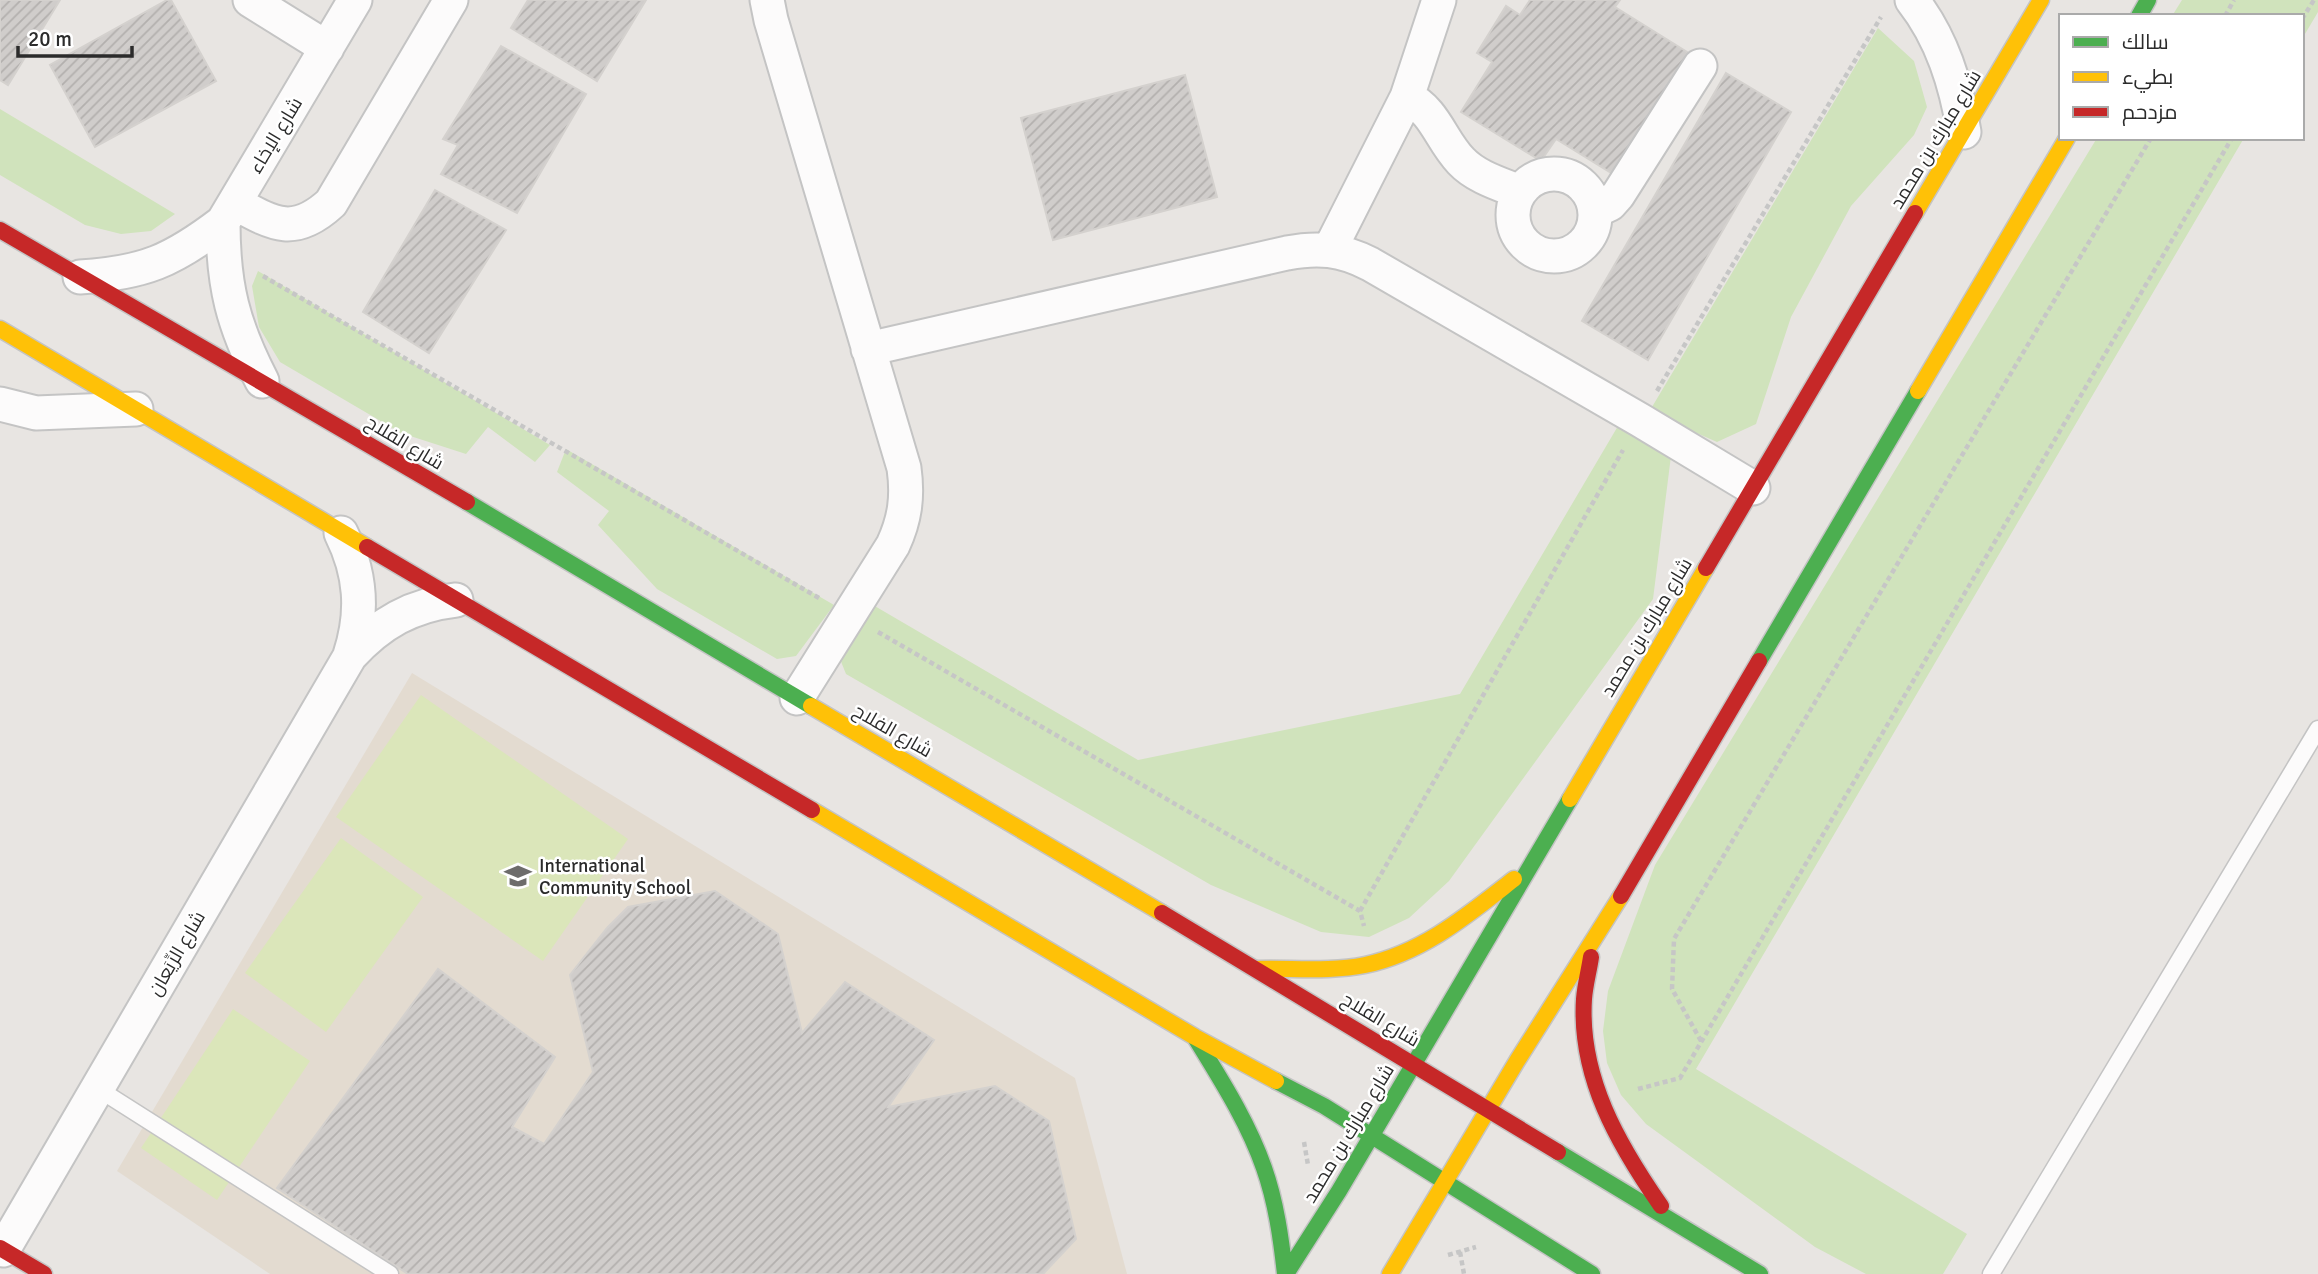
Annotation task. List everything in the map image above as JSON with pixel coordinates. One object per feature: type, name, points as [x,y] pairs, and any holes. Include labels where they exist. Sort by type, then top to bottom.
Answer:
[{"type":"main road","name":"شارع مبارك بن محمد","points":[[1286,1274],[1339,1191],[2041,0]]},
{"type":"main road","points":[[1390,1274],[1489,1108],[1594,941],[2066,140]]},
{"type":"main road","name":"شارع الفلاح","points":[[0,230],[262,381],[1256,969],[1760,1274]]},
{"type":"main road","points":[[0,330],[1195,1037],[1324,1106],[1592,1274]]},
{"type":"main road","points":[[1256,969],[1366,965],[1399,954],[1448,928],[1527,869]]},
{"type":"main road","points":[[1594,941],[1584,1004],[1586,1056],[1603,1109],[1627,1158],[1669,1217]]},
{"type":"main road","points":[[1195,1037],[1236,1104],[1262,1161],[1278,1219],[1286,1274]]},
{"type":"main road","points":[[1,1249],[44,1274]]},
{"type":"street","points":[[250,0],[327,48]]},
{"type":"street","name":"شارع الإخاء","points":[[79,277],[119,274],[157,264],[192,246],[229,212],[355,0]]},
{"type":"street","points":[[262,381],[243,344],[230,305],[223,263],[229,212],[283,224],[311,219],[331,203],[451,0]]},
{"type":"street","points":[[767,0],[904,468],[906,505],[893,545],[797,698]]},
{"type":"street","points":[[1330,249],[1407,97],[1439,0]]},
{"type":"street","points":[[1912,0],[1936,39],[1949,68],[1959,100],[1964,132]]},
{"type":"street","points":[[1595,211],[1610,204],[1618,195],[1700,66]]},
{"type":"street","points":[[1407,97],[1425,108],[1467,167],[1520,192]]},
{"type":"street","points":[[1556,174],[1570,178],[1582,186],[1595,211],[1588,238],[1565,255],[1538,253],[1525,245],[1513,220],[1514,205],[1520,192],[1530,182],[1542,176],[1556,174]]},
{"type":"street","points":[[869,349],[1309,248],[1330,249],[1351,254],[1370,264],[1640,419],[1753,488]]},
{"type":"street","points":[[0,404],[36,413],[136,409]]},
{"type":"street","name":"شارع الرِّيَعان","points":[[1,1249],[350,656],[357,635],[360,593],[351,552],[341,533]]},
{"type":"street","name":"شارع الرِّيَعان","points":[[350,656],[380,627],[397,616],[416,608],[456,600]]},
{"type":"lane","points":[[1991,1274],[2318,729]]},
{"type":"lane","points":[[97,1088],[390,1274]]},
{"type":"path","points":[[2304,16],[2314,0]]},
{"type":"path","points":[[1702,1041],[1672,989],[1674,939],[2150,140]]},
{"type":"path","points":[[1627,1092],[1680,1078],[2231,140]]},
{"type":"path","points":[[260,275],[1360,911]]},
{"type":"path","points":[[1304,1142],[1309,1173]]},
{"type":"path","points":[[1447,1256],[1480,1245]]},
{"type":"path","points":[[1460,1252],[1464,1274]]},
{"type":"shaded area","name":"International Community School","points":[[412,673],[1075,1078],[1127,1274],[270,1274],[117,1171]]},
{"type":"green space","points":[[2182,0],[2318,0],[2318,12],[2304,36],[2304,14],[2173,14]]},
{"type":"green space","points":[[1878,28],[1914,61],[1927,107],[1914,135],[1851,206],[1791,317],[1756,424],[1717,442],[1649,412]]},
{"type":"green space","points":[[0,109],[175,214],[151,231],[121,234],[85,225],[0,175]]},
{"type":"green space","points":[[2096,140],[2243,140],[1696,1069],[1967,1234],[1943,1274],[1866,1274],[1815,1247],[1646,1124],[1621,1095],[1607,1063],[1603,1031],[1608,991],[1655,865]]},
{"type":"green space","points":[[258,271],[550,445],[535,462],[488,427],[466,454],[401,433],[280,362],[259,327],[252,286]]},
{"type":"green space","points":[[1618,426],[1671,456],[1653,599],[1449,881],[1409,918],[1369,937],[1321,932],[1211,885],[846,674],[840,659],[873,605],[1138,760],[1460,694]]},
{"type":"green space","points":[[566,449],[834,605],[796,656],[777,659],[657,589],[598,525],[609,511],[557,472]]},
{"type":"green space","points":[[421,695],[628,839],[543,961],[336,817]]},
{"type":"green space","points":[[341,838],[423,897],[326,1032],[245,973]]},
{"type":"green space","points":[[233,1009],[310,1061],[217,1200],[141,1148]]},
{"type":"building","points":[[0,0],[60,0],[8,85],[0,80]]},
{"type":"building","points":[[171,0],[216,81],[95,147],[50,65]]},
{"type":"building","points":[[528,0],[646,0],[597,81],[511,28]]},
{"type":"building","points":[[1530,0],[1620,0],[1615,7],[1700,60],[1626,182],[1556,139],[1541,161],[1461,112],[1492,62],[1477,53],[1506,6],[1520,15]]},
{"type":"building","points":[[501,46],[586,94],[517,213],[441,174],[458,145],[443,139]]},
{"type":"building","points":[[1726,73],[1791,112],[1648,360],[1582,321]]},
{"type":"building","points":[[1185,75],[1217,197],[1053,240],[1021,118]]},
{"type":"building","points":[[435,190],[506,230],[429,353],[363,312]]},
{"type":"building","points":[[715,891],[778,934],[802,1033],[845,982],[934,1040],[888,1107],[995,1086],[1049,1121],[1076,1239],[1043,1274],[408,1274],[277,1188],[438,969],[555,1057],[512,1127],[544,1144],[593,1072],[570,975],[607,928],[628,907]]},
{"type":"traffic: fast","points":[[2140,14],[2148,0]]},
{"type":"traffic: fast","points":[[1759,661],[1918,391]]},
{"type":"traffic: fast","points":[[467,502],[811,706]]},
{"type":"traffic: fast","points":[[1286,1274],[1339,1191],[1570,799]]},
{"type":"traffic: fast","points":[[1196,1039],[1258,1151],[1278,1220],[1285,1274]]},
{"type":"traffic: fast","points":[[1276,1081],[1324,1106],[1592,1274]]},
{"type":"traffic: fast","points":[[1558,1152],[1760,1274]]},
{"type":"traffic: slow","points":[[1915,213],[2041,0]]},
{"type":"traffic: slow","points":[[1918,391],[2066,140]]},
{"type":"traffic: slow","points":[[0,329],[367,547]]},
{"type":"traffic: slow","points":[[1570,799],[1706,568]]},
{"type":"traffic: slow","points":[[811,706],[1162,913]]},
{"type":"traffic: slow","points":[[812,810],[1195,1037],[1276,1081]]},
{"type":"traffic: slow","points":[[1257,969],[1338,968],[1386,959],[1444,931],[1514,879]]},
{"type":"traffic: slow","points":[[1390,1274],[1517,1061],[1621,896]]},
{"type":"traffic: jam","points":[[1706,568],[1915,213]]},
{"type":"traffic: jam","points":[[0,230],[467,502]]},
{"type":"traffic: jam","points":[[367,547],[812,810]]},
{"type":"traffic: jam","points":[[1621,896],[1759,661]]},
{"type":"traffic: jam","points":[[1162,913],[1558,1152]]},
{"type":"traffic: jam","points":[[1591,957],[1585,994],[1584,1028],[1595,1082],[1616,1134],[1661,1206]]},
{"type":"traffic: jam","points":[[0,1248],[44,1274]]},
{"type":"place","name":"International Community School","points":[[518,876]]}]
